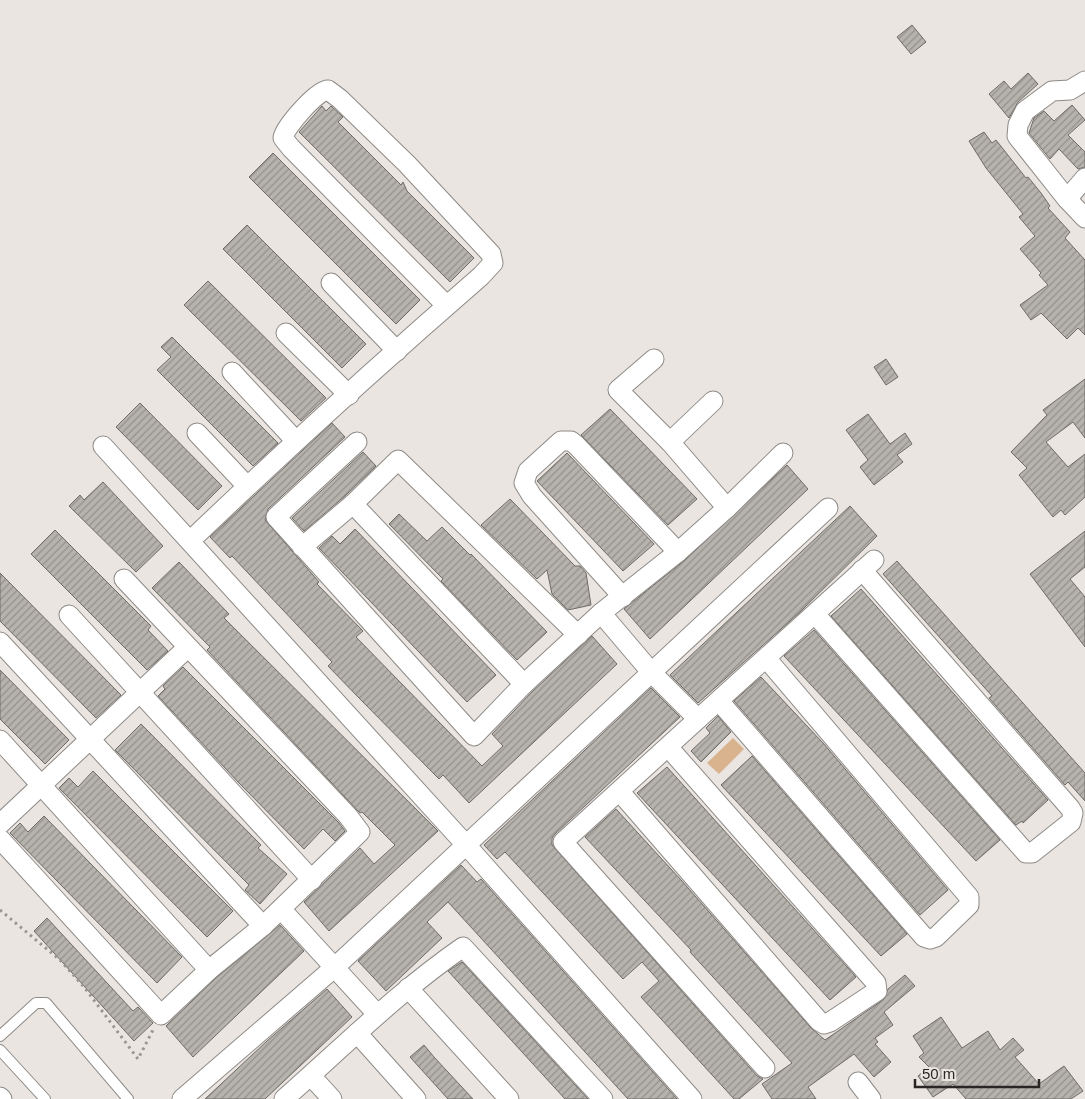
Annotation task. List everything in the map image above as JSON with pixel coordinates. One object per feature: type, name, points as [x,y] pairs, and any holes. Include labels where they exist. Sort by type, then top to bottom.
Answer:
[{"type":"street","points":[[1084,84],[1070,90],[1052,91],[1025,112],[1018,125],[1017,136],[1067,199],[1085,218]]},
{"type":"street","points":[[190,541],[295,440],[349,395],[447,306],[492,264],[492,256],[407,164],[340,99],[328,90],[319,92],[286,130],[283,138],[290,148],[447,306]]},
{"type":"street","points":[[1067,199],[1085,178]]},
{"type":"street","points":[[331,284],[397,351]]},
{"type":"street","points":[[286,333],[349,395]]},
{"type":"street","points":[[654,359],[618,390],[670,442],[727,508]]},
{"type":"street","points":[[232,372],[295,440]]},
{"type":"street","points":[[670,442],[713,400]]},
{"type":"street","points":[[197,434],[248,486]]},
{"type":"street","points":[[623,597],[532,496],[524,483],[528,470],[561,441],[571,442],[576,445],[678,552]]},
{"type":"street","points":[[357,442],[276,517],[474,736],[524,684],[601,613],[678,552],[727,508],[783,452]]},
{"type":"street","points":[[103,446],[466,846],[692,1099]]},
{"type":"street","points":[[302,547],[353,504],[398,460],[578,635]]},
{"type":"street","points":[[353,504],[524,684]]},
{"type":"street","points":[[182,1099],[335,967],[828,508]]},
{"type":"street","points":[[765,1068],[563,842],[669,748],[868,565],[1073,813],[1071,822],[1032,853],[1026,853],[815,614]]},
{"type":"street","points":[[0,839],[161,1015],[209,970],[263,926],[360,832],[348,816],[187,648],[124,579]]},
{"type":"street","points":[[601,613],[652,673],[698,720]]},
{"type":"street","points":[[69,615],[312,880]]},
{"type":"street","points":[[0,642],[263,926]]},
{"type":"street","points":[[0,824],[187,648]]},
{"type":"street","points":[[719,701],[924,937],[930,939],[936,937],[969,905],[969,897],[766,658]]},
{"type":"street","points":[[0,740],[209,970]]},
{"type":"street","points":[[620,792],[819,1021],[824,1024],[830,1022],[877,990],[876,983],[669,748]]},
{"type":"street","points":[[281,909],[376,1014]]},
{"type":"street","points":[[284,1099],[376,1014],[463,948],[603,1099]]},
{"type":"street","points":[[408,988],[509,1099]]},
{"type":"street","points":[[357,1033],[416,1099]]},
{"type":"street","points":[[311,1076],[332,1099]]},
{"type":"street","points":[[858,1082],[871,1099]]},
{"type":"lane","points":[[0,1036],[36,1003],[46,1003],[128,1099]]},
{"type":"lane","points":[[0,1050],[45,1099]]},
{"type":"path","points":[[0,910],[66,967],[84,987],[138,1059],[161,1015]]},
{"type":"shaded area","points":[[733,738],[744,749],[719,774],[707,763]]},
{"type":"building","points":[[912,25],[926,42],[911,54],[897,37]]},
{"type":"building","points":[[1028,73],[1038,84],[1018,102],[1009,118],[989,94],[1004,81],[1011,89]]},
{"type":"building","points":[[1072,105],[1085,120],[1068,135],[1085,152],[1085,167],[1078,169],[1059,149],[1050,159],[1029,133],[1034,118],[1044,111],[1054,121]]},
{"type":"building","points":[[322,106],[326,111],[331,106],[343,117],[338,122],[401,185],[403,182],[407,191],[474,258],[450,282],[299,132]]},
{"type":"building","points":[[984,132],[992,143],[996,140],[1026,178],[1028,177],[1041,193],[1050,206],[1048,208],[1070,232],[1065,238],[1085,260],[1085,335],[1078,328],[1067,339],[1041,313],[1031,320],[1020,305],[1048,285],[1039,275],[1041,273],[1020,249],[1035,236],[1019,217],[1023,214],[986,168],[969,141]]},
{"type":"building","points":[[273,153],[420,300],[396,324],[249,177]]},
{"type":"building","points":[[247,225],[366,344],[342,368],[223,249]]},
{"type":"building","points":[[208,281],[326,398],[301,421],[184,305]]},
{"type":"building","points":[[172,337],[278,443],[253,466],[157,370],[171,357],[161,347]]},
{"type":"building","points":[[886,359],[898,377],[886,385],[874,367]]},
{"type":"building","points":[[1085,379],[1085,438],[1073,422],[1046,442],[1068,467],[1085,454],[1085,497],[1065,515],[1061,510],[1053,517],[1019,475],[1027,468],[1011,452],[1047,415],[1043,410]]},
{"type":"building","points":[[140,403],[222,486],[198,510],[116,427]]},
{"type":"building","points":[[610,409],[697,499],[668,525],[581,435]]},
{"type":"building","points":[[868,414],[890,444],[905,433],[912,444],[897,455],[903,462],[874,485],[860,467],[868,460],[846,430]]},
{"type":"building","points":[[332,423],[345,437],[268,509],[265,520],[319,582],[317,584],[363,631],[356,637],[482,766],[503,746],[492,734],[532,692],[592,636],[617,664],[469,803],[443,775],[439,779],[360,699],[328,666],[332,662],[232,556],[230,558],[210,537]]},
{"type":"building","points":[[363,452],[376,466],[304,531],[292,518]]},
{"type":"building","points":[[567,453],[654,544],[623,571],[537,481]]},
{"type":"building","points":[[787,465],[808,489],[650,639],[624,609],[685,560]]},
{"type":"building","points":[[103,482],[163,546],[136,572],[69,506],[80,495],[84,500]]},
{"type":"building","points":[[510,499],[575,566],[580,566],[586,573],[591,605],[568,610],[552,594],[547,570],[537,579],[481,525]]},
{"type":"building","points":[[850,506],[877,536],[799,613],[698,703],[670,675]]},
{"type":"building","points":[[399,514],[427,541],[442,527],[547,632],[517,660],[441,581],[443,579],[389,524]]},
{"type":"building","points":[[355,529],[496,675],[467,702],[319,548],[332,536],[340,544]]},
{"type":"building","points":[[55,530],[151,626],[148,630],[168,651],[147,670],[31,554]]},
{"type":"building","points":[[1085,531],[1085,567],[1070,579],[1085,597],[1085,647],[1030,574]]},
{"type":"building","points":[[897,561],[1085,773],[1085,801],[1068,782],[1065,785],[989,698],[992,696],[883,574]]},
{"type":"building","points":[[179,562],[229,614],[224,618],[438,831],[329,931],[304,902],[360,848],[374,864],[395,845],[362,812],[360,813],[207,650],[210,647],[152,588]]},
{"type":"building","points":[[0,573],[121,695],[96,718],[0,621]]},
{"type":"building","points":[[861,589],[1048,800],[1023,823],[1022,821],[1016,825],[831,616]]},
{"type":"building","points":[[814,630],[1000,840],[976,861],[784,656]]},
{"type":"building","points":[[183,667],[339,823],[345,831],[335,841],[323,829],[304,849],[158,696],[165,689],[163,686]]},
{"type":"building","points":[[0,670],[69,740],[45,764],[0,719]]},
{"type":"building","points":[[761,677],[823,743],[948,890],[920,915],[734,701]]},
{"type":"building","points":[[651,688],[680,717],[555,834],[552,838],[552,845],[757,1076],[763,1079],[739,1099],[734,1099],[641,997],[659,981],[642,962],[623,979],[505,852],[497,859],[484,845]]},
{"type":"building","points":[[718,716],[731,732],[701,762],[691,751],[710,733],[706,728]]},
{"type":"building","points":[[141,724],[261,845],[258,848],[287,874],[260,904],[245,890],[249,885],[115,750]]},
{"type":"building","points":[[752,756],[907,934],[881,956],[721,785]]},
{"type":"building","points":[[667,767],[856,977],[830,1000],[637,793]]},
{"type":"building","points":[[93,771],[233,911],[207,937],[59,788],[69,778],[78,787]]},
{"type":"building","points":[[616,809],[811,1028],[825,1040],[883,1000],[888,989],[905,975],[915,986],[884,1012],[893,1025],[875,1038],[878,1042],[875,1044],[891,1062],[874,1077],[854,1054],[808,1087],[816,1099],[772,1099],[762,1084],[792,1063],[690,952],[691,950],[585,837]]},
{"type":"building","points":[[44,816],[182,957],[157,983],[10,833],[20,823],[28,832]]},
{"type":"building","points":[[461,865],[477,882],[481,879],[677,1099],[628,1099],[448,902],[427,922],[442,938],[386,991],[358,961]]},
{"type":"building","points":[[47,918],[133,1011],[138,1007],[153,1023],[134,1041],[34,931]]},
{"type":"building","points":[[280,925],[304,951],[193,1057],[166,1026],[216,978]]},
{"type":"building","points":[[462,962],[588,1099],[565,1099],[448,971]]},
{"type":"building","points":[[327,989],[352,1017],[265,1099],[205,1099],[267,1041]]},
{"type":"building","points":[[941,1017],[962,1048],[988,1031],[1000,1050],[1013,1038],[1024,1050],[1015,1057],[1039,1084],[1064,1066],[1083,1091],[1071,1099],[966,1099],[953,1084],[933,1097],[918,1076],[929,1067],[919,1057],[924,1053],[913,1036]]},
{"type":"building","points":[[424,1045],[473,1099],[448,1099],[410,1057]]}]
